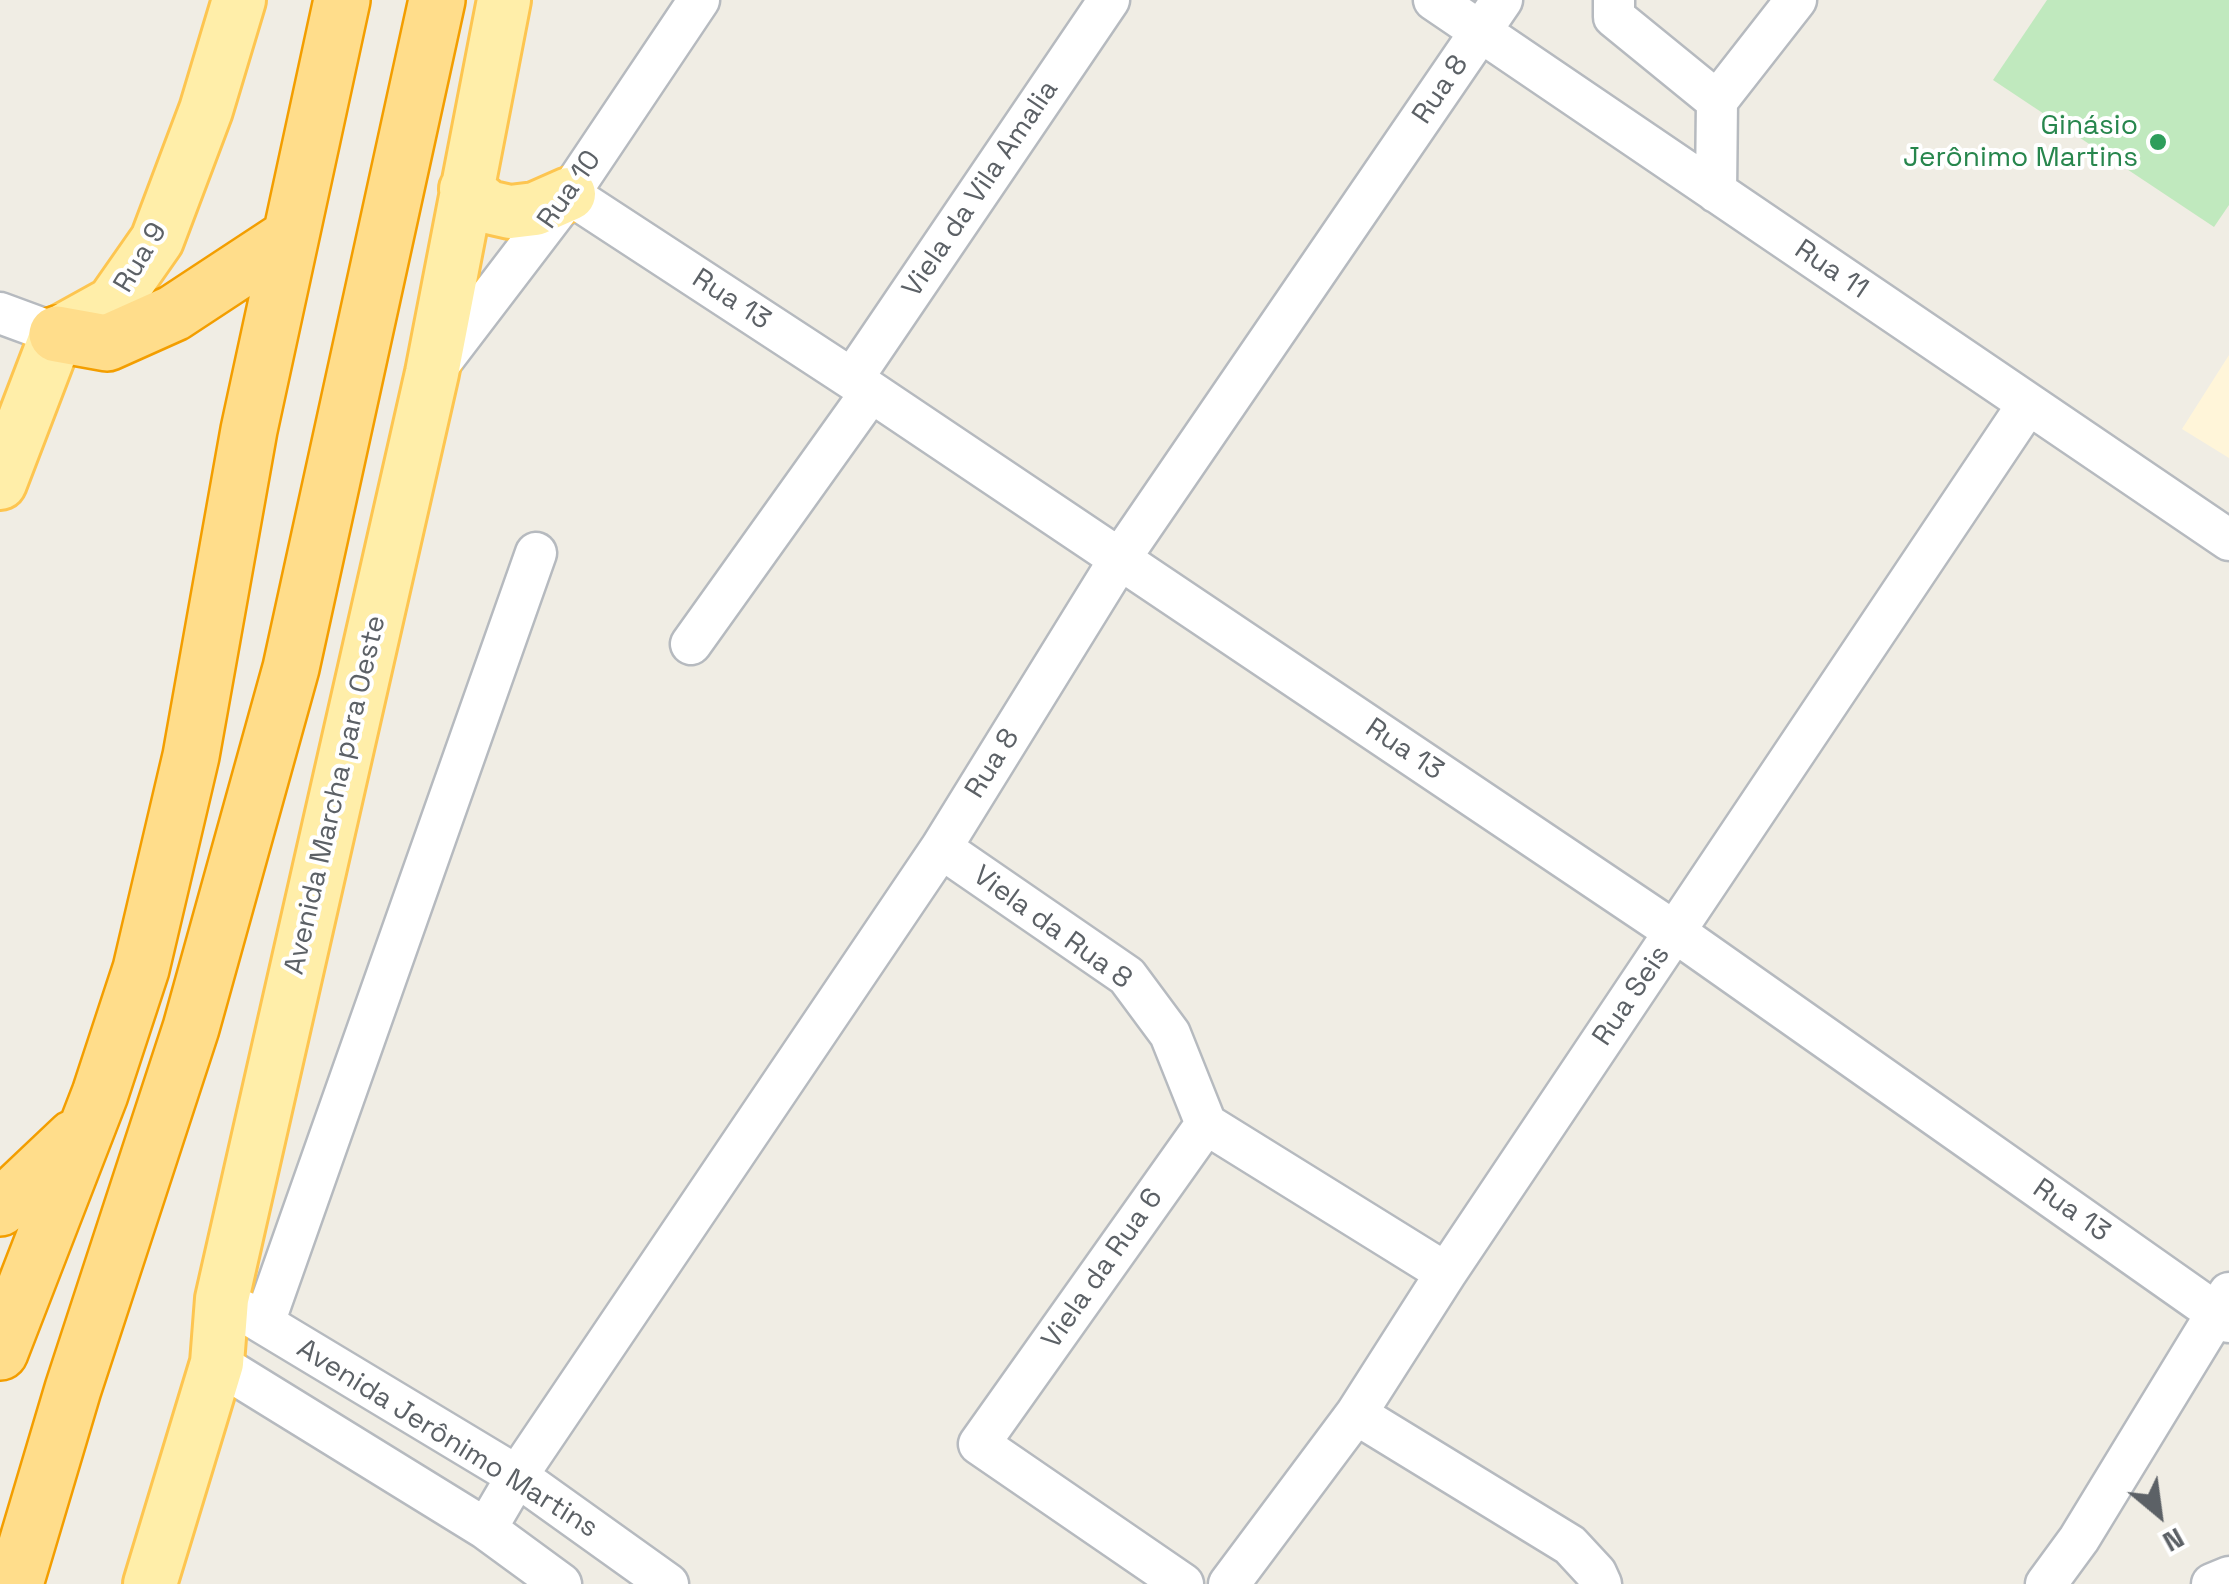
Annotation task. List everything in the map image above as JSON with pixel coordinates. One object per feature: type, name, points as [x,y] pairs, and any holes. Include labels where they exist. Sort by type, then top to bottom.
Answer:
[{"type":"highway","points":[[0,1352],[90,1122],[141,970],[191,756],[249,430],[342,0]]},
{"type":"highway","points":[[14,1584],[72,1389],[192,1028],[291,668],[437,0]]},
{"type":"highway","points":[[57,334],[107,343],[174,313],[288,238]]},
{"type":"highway","points":[[0,1208],[90,1122]]},
{"type":"main road","name":"Rua 9","points":[[57,334],[114,303],[157,240],[206,110],[239,0]]},
{"type":"main road","name":"Avenida Marcha para Oeste","points":[[150,1584],[217,1363],[243,1311],[504,0]]},
{"type":"main road","points":[[466,189],[488,207],[510,212],[535,209],[568,194]]},
{"type":"main road","points":[[0,483],[57,334]]},
{"type":"street","name":"Rua 10","points":[[432,373],[568,194],[699,0]]},
{"type":"street","name":"Viela da Vila Amalia","points":[[691,644],[1110,0]]},
{"type":"street","name":"Rua 11","points":[[1434,0],[1491,16],[1716,192],[2229,540]]},
{"type":"street","points":[[1614,0],[1614,16],[1717,102]]},
{"type":"street","points":[[1716,192],[1717,102],[1796,0]]},
{"type":"street","name":"Rua 8","points":[[486,1529],[516,1476],[940,848],[1119,560],[1491,16]]},
{"type":"street","name":"Rua 13","points":[[568,194],[862,386],[1676,932],[2225,1309]]},
{"type":"street","points":[[0,313],[57,334]]},
{"type":"street","name":"Rua Seis","points":[[1229,1584],[1356,1414],[2028,404]]},
{"type":"street","name":"Avenida Marcha para Oeste","points":[[243,1311],[536,553]]},
{"type":"street","name":"Viela da Rua 8","points":[[940,848],[1128,976],[1170,1034],[1206,1124]]},
{"type":"street","points":[[1206,1124],[1446,1274]]},
{"type":"street","name":"Viela da Rua 6","points":[[1182,1584],[979,1444],[1206,1124]]},
{"type":"street","points":[[2046,1584],[2079,1540],[2225,1309]]},
{"type":"street","name":"Avenida Jerônimo Martins","points":[[243,1311],[516,1476],[668,1584]]},
{"type":"street","name":"Avenida Jerônimo Martins","points":[[217,1363],[486,1529],[561,1584]]},
{"type":"street","points":[[1356,1414],[1570,1544],[1601,1584]]},
{"type":"street","points":[[2075,1584],[2071,1572],[2079,1540]]},
{"type":"street","points":[[2212,1584],[2229,1577]]},
{"type":"shaded area","points":[[2229,355],[2229,458],[2182,429]]},
{"type":"green space","name":"Ginásio Jerônimo Martins","points":[[2047,0],[2229,0],[2229,205],[2214,227],[1993,80]]},
{"type":"place","name":"Ginásio Jerônimo Martins","points":[[2158,142]]}]
